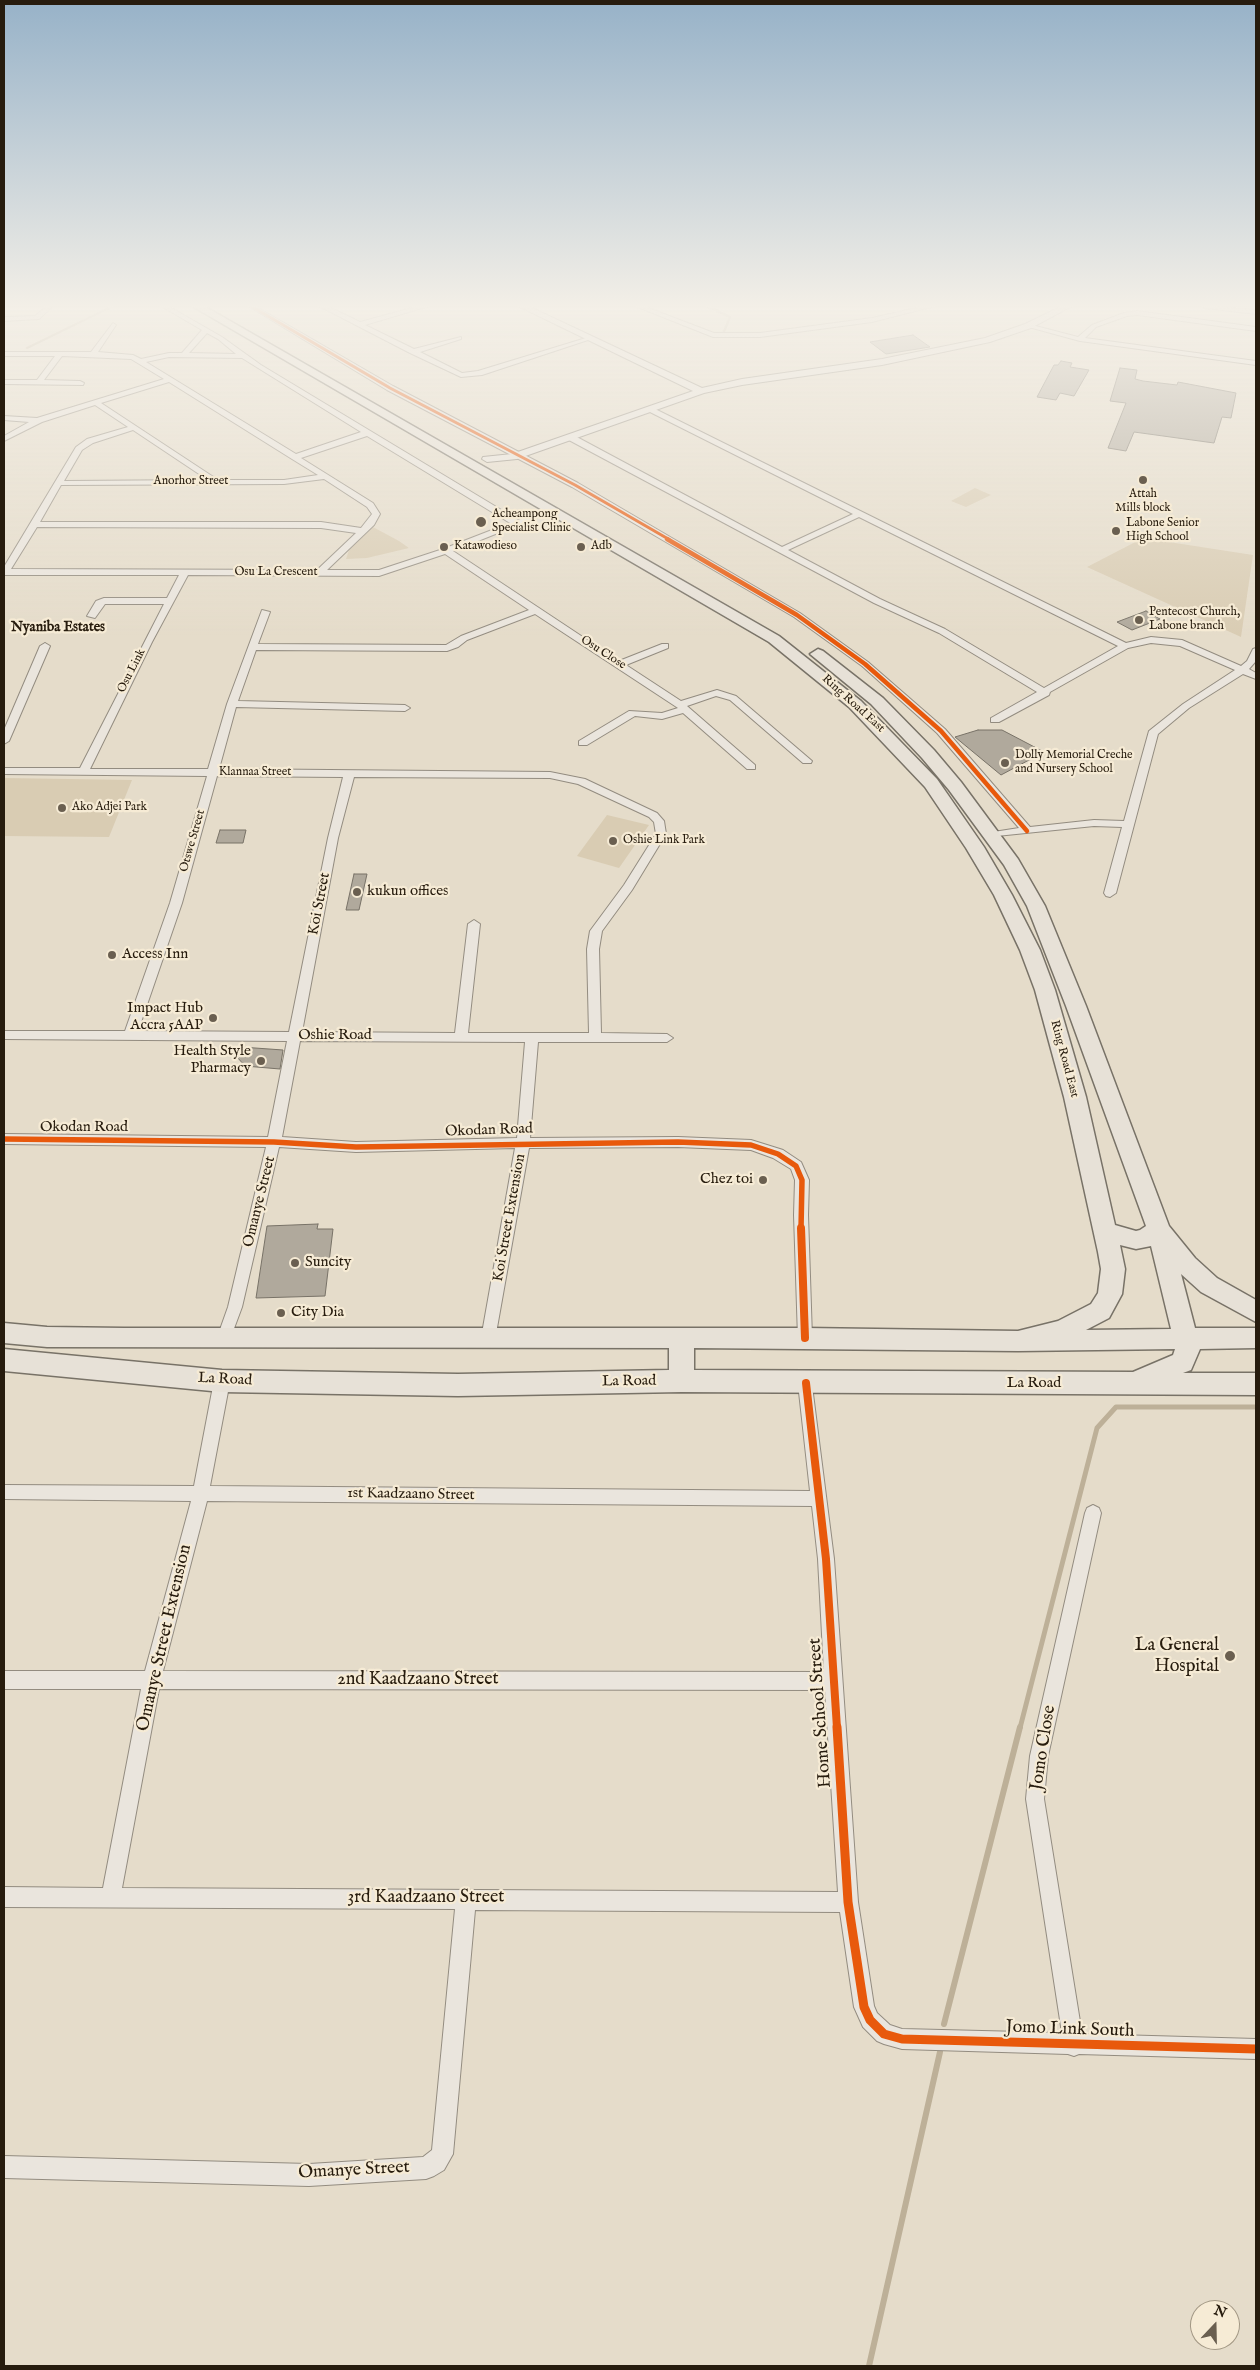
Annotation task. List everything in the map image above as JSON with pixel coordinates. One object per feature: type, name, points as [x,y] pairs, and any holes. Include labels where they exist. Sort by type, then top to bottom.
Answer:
[{"type":"main road","name":"Ring Road East","points":[[390,417],[547,512],[774,639],[840,691],[886,735],[931,783],[960,823],[1002,894],[1030,950],[1045,990],[1075,1097],[1113,1269],[1110,1294],[1100,1311],[1063,1330],[1018,1341]]},
{"type":"main road","name":"Ring Road East","points":[[413,417],[744,606],[798,639],[854,681],[905,730],[955,786],[1012,863],[1041,918],[1076,1006],[1159,1230],[1187,1265],[1210,1285],[1256,1312]]},
{"type":"main road","points":[[886,735],[894,731],[905,730]]},
{"type":"main road","points":[[1106,1232],[1136,1240],[1146,1238],[1159,1230],[1184,1339],[1188,1349],[1182,1362],[1128,1384]]},
{"type":"main road","points":[[4,1333],[47,1337],[124,1338],[681,1340],[805,1338],[1018,1341],[1256,1338]]},
{"type":"main road","points":[[113,1372],[124,1338]]},
{"type":"main road","points":[[681,1340],[682,1381]]},
{"type":"main road","name":"La Road","points":[[4,1360],[222,1381],[458,1385],[682,1381],[1256,1384]]},
{"type":"street","points":[[4,439],[14,431],[50,417]]},
{"type":"street","points":[[116,417],[215,482]]},
{"type":"street","points":[[232,417],[295,456],[323,477],[370,505],[376,514],[363,531],[319,573]]},
{"type":"street","points":[[340,417],[517,523]]},
{"type":"street","points":[[443,417],[797,614],[866,664],[941,731],[1027,831]]},
{"type":"street","points":[[508,468],[508,461],[516,456],[627,417]]},
{"type":"street","points":[[663,417],[1126,646]]},
{"type":"street","points":[[4,418],[39,420]]},
{"type":"street","points":[[4,572],[78,448],[133,428]]},
{"type":"street","points":[[295,456],[367,433]]},
{"type":"street","points":[[570,437],[877,601],[942,631],[1046,693]]},
{"type":"street","points":[[487,458],[516,456]]},
{"type":"street","name":"Anorhor Street","points":[[58,483],[284,482],[323,477]]},
{"type":"street","name":"Osu La Crescent","points":[[4,572],[379,572],[402,567],[547,512]]},
{"type":"street","points":[[782,550],[857,514]]},
{"type":"street","points":[[33,524],[321,525],[363,531]]},
{"type":"street","name":"Osu Close","points":[[446,551],[683,707],[751,767]]},
{"type":"street","name":"Osu Link","points":[[84,771],[169,601],[185,573]]},
{"type":"street","points":[[92,616],[99,603],[104,601],[169,601]]},
{"type":"street","points":[[254,646],[447,648],[455,646],[464,638],[536,610]]},
{"type":"street","name":"Otswe Street","points":[[130,1035],[176,903],[232,704],[265,612]]},
{"type":"street","points":[[994,720],[1046,693],[1126,646],[1151,640],[1182,643],[1256,676]]},
{"type":"street","points":[[4,741],[45,646]]},
{"type":"street","points":[[620,664],[665,646]]},
{"type":"street","points":[[1110,893],[1153,733],[1186,706],[1243,669],[1251,662],[1256,651]]},
{"type":"street","points":[[584,743],[633,713],[662,716],[709,694],[717,693],[733,698],[808,761]]},
{"type":"street","points":[[232,704],[405,708]]},
{"type":"street","name":"Klannaa Street","points":[[4,771],[507,775],[550,776],[581,781],[644,810],[659,821],[662,828],[661,834],[646,860],[596,931],[593,949],[595,1038]]},
{"type":"street","name":"Koi Street","points":[[296,1036],[333,838],[349,774]]},
{"type":"street","points":[[991,834],[1094,823],[1129,824]]},
{"type":"street","points":[[461,1037],[474,924]]},
{"type":"street","name":"Oshie Road","points":[[4,1035],[667,1038]]},
{"type":"street","name":"Omanye Street","points":[[224,1338],[234,1306],[274,1142],[296,1036]]},
{"type":"street","name":"Koi Street Extension","points":[[488,1338],[523,1143],[532,1037]]},
{"type":"street","name":"Okodan Road","points":[[4,1140],[274,1142],[356,1147],[678,1142],[751,1145],[778,1154],[796,1166],[802,1180],[801,1215],[805,1338]]},
{"type":"street","name":"Omanye Street Extension","points":[[111,1896],[152,1680],[200,1493],[222,1381]]},
{"type":"street","name":"Home School Street","points":[[806,1383],[826,1559],[848,1902],[864,2007],[870,2020],[884,2034]]},
{"type":"street","name":"1st Kaadzaano Street","points":[[4,1492],[819,1499]]},
{"type":"street","name":"Jomo Close","points":[[1074,2046],[1035,1799],[1039,1756],[1093,1513]]},
{"type":"street","name":"2nd Kaadzaano Street","points":[[4,1680],[833,1681]]},
{"type":"street","name":"3rd Kaadzaano Street","points":[[4,1896],[848,1902]]},
{"type":"street","name":"Omanye Street","points":[[4,2167],[309,2175],[426,2168],[436,2162],[442,2154],[466,1899]]},
{"type":"street","name":"Jomo Link South","points":[[884,2034],[902,2040],[1074,2046],[1256,2049]]},
{"type":"shaded area","points":[[975,488],[991,495],[966,507],[951,501]]},
{"type":"shaded area","points":[[373,527],[409,548],[367,558],[346,559],[349,550]]},
{"type":"shaded area","points":[[1143,538],[1253,555],[1241,637],[1087,567]]},
{"type":"shaded area","name":"Ako Adjei Park","points":[[4,778],[132,780],[109,837],[4,836]]},
{"type":"shaded area","name":"Oshie Link Park","points":[[607,815],[649,825],[619,868],[577,856]]},
{"type":"building","points":[[1121,417],[1231,417],[1222,417],[1214,443],[1134,432],[1126,451],[1108,448]]},
{"type":"building","name":"Pentecost Church, Labone branch","points":[[1146,611],[1160,619],[1132,630],[1117,622]]},
{"type":"building","name":"Dolly Memorial Creche and Nursery School","points":[[978,730],[1002,730],[1044,752],[1001,775],[955,737]]},
{"type":"building","points":[[220,830],[246,830],[243,843],[216,843]]},
{"type":"building","name":"kukun offices","points":[[354,874],[367,874],[359,910],[346,910]]},
{"type":"building","name":"Health Style Pharmacy","points":[[241,1047],[283,1050],[280,1069],[245,1066],[237,1057]]},
{"type":"building","name":"Suncity","points":[[318,1224],[317,1229],[333,1229],[325,1296],[256,1298],[267,1226]]},
{"type":"waterway","points":[[1020,1728],[1097,1428],[1116,1407],[1256,1407]]},
{"type":"waterway","points":[[944,2024],[1020,1727]]},
{"type":"waterway","points":[[869,2366],[940,2052]]},
{"type":"cycle path","points":[[445,417],[575,485],[797,615],[865,664],[941,731],[1027,831]]},
{"type":"cycle path","points":[[4,1139],[274,1142],[356,1147],[678,1142],[751,1145],[778,1154],[796,1166],[802,1180],[801,1215],[805,1338]]},
{"type":"cycle path","points":[[806,1383],[826,1559],[848,1902],[864,2007],[870,2020],[884,2034],[902,2039],[1256,2049]]},
{"type":"place","name":"Attah Mills block","points":[[1143,480]]},
{"type":"place","name":"Acheampong Specialist Clinic","points":[[481,522]]},
{"type":"place","name":"Labone Senior High School","points":[[1116,531]]},
{"type":"place","name":"Katawodieso","points":[[444,547]]},
{"type":"place","name":"Adb","points":[[581,547]]},
{"type":"place","name":"Pentecost Church, Labone branch","points":[[1139,620]]},
{"type":"place","name":"Dolly Memorial Creche and Nursery School","points":[[1005,763]]},
{"type":"place","name":"Ako Adjei Park","points":[[62,808]]},
{"type":"place","name":"Oshie Link Park","points":[[613,841]]},
{"type":"place","name":"kukun offices","points":[[357,892]]},
{"type":"place","name":"Access Inn","points":[[112,955]]},
{"type":"place","name":"Impact Hub Accra 5AAP","points":[[213,1018]]},
{"type":"place","name":"Health Style Pharmacy","points":[[261,1061]]},
{"type":"place","name":"Chez toi","points":[[763,1180]]},
{"type":"place","name":"Suncity","points":[[295,1263]]},
{"type":"place","name":"City Dia","points":[[281,1313]]},
{"type":"place","name":"La General Hospital","points":[[1230,1656]]},
{"type":"district","name":"Nyaniba Estates","points":[[58,628]]}]
